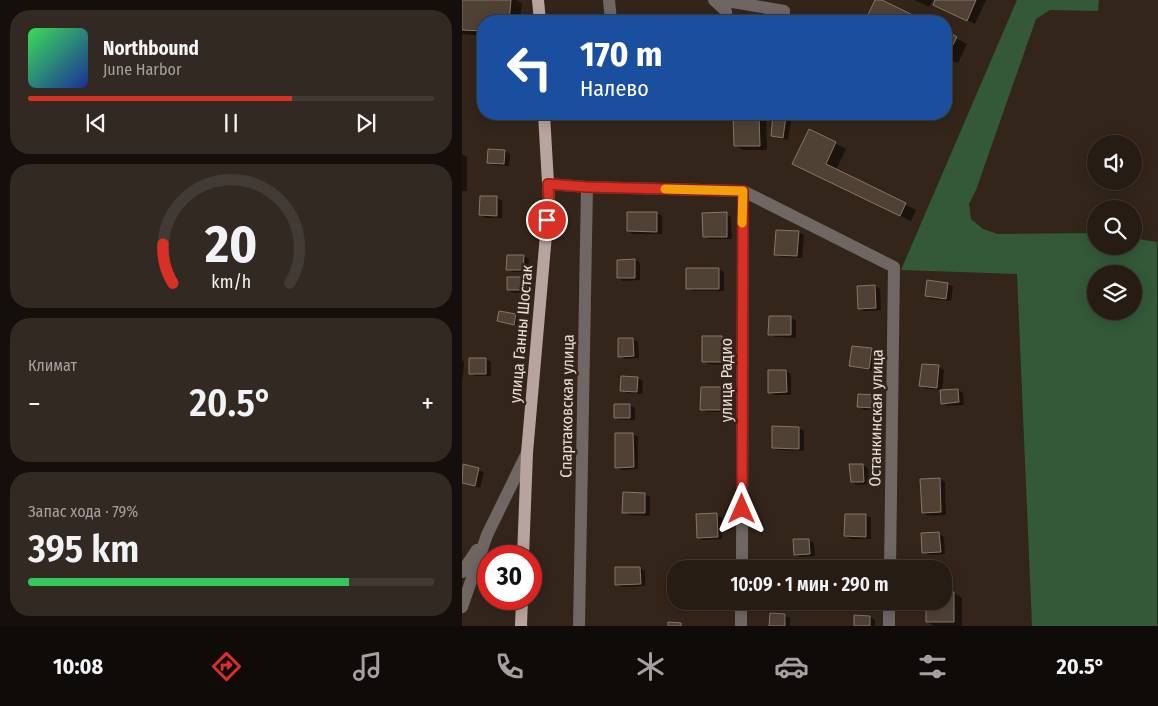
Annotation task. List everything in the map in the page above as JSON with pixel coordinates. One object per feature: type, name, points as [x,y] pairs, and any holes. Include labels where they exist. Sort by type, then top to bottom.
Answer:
[{"type":"main road","points":[[538,0],[539,15]]},
{"type":"main road","name":"улица Ганны Шостак","points":[[523,545],[527,453],[549,200],[544,120]]},
{"type":"main road","points":[[521,626],[522,610]]},
{"type":"street","points":[[609,0],[610,15]]},
{"type":"street","points":[[714,0],[726,11],[726,15]]},
{"type":"street","points":[[721,0],[784,11],[784,15]]},
{"type":"street","points":[[548,184],[587,187],[743,191]]},
{"type":"street","name":"Спартаковская улица","points":[[579,626],[587,187]]},
{"type":"street","name":"Останкинская улица","points":[[743,191],[894,267],[890,560]]},
{"type":"street","name":"улица Радио","points":[[742,560],[743,191]]},
{"type":"street","points":[[462,607],[487,535],[527,453]]},
{"type":"street","points":[[462,572],[487,535]]},
{"type":"street","points":[[741,610],[741,626]]},
{"type":"street","points":[[889,610],[889,626]]},
{"type":"green space","points":[[1017,0],[1099,0],[1098,11],[1050,10],[1036,19],[976,190],[969,204],[971,219],[983,229],[998,234],[1087,233],[1087,255],[1142,255],[1142,240],[1157,242],[1157,626],[1032,626],[1017,274],[901,270]]},
{"type":"building","points":[[462,0],[511,0],[510,15],[477,15],[477,31],[462,30]]},
{"type":"building","points":[[875,0],[882,0],[913,15],[868,15]]},
{"type":"building","points":[[935,0],[976,0],[967,21],[933,5]]},
{"type":"building","points":[[952,34],[957,37],[952,47]]},
{"type":"building","points":[[733,120],[759,120],[760,146],[734,146]]},
{"type":"building","points":[[773,120],[785,120],[783,138],[771,136]]},
{"type":"building","points":[[809,129],[836,142],[826,164],[906,203],[900,216],[792,164]]},
{"type":"building","points":[[488,149],[505,150],[504,164],[487,163]]},
{"type":"building","points":[[480,196],[497,196],[497,216],[479,215]]},
{"type":"building","points":[[627,212],[657,212],[657,232],[627,231]]},
{"type":"building","points":[[727,212],[727,237],[703,237],[702,213]]},
{"type":"building","points":[[776,230],[799,231],[797,256],[774,255]]},
{"type":"building","points":[[507,255],[524,255],[523,270],[506,270]]},
{"type":"building","points":[[635,259],[635,278],[617,278],[617,260]]},
{"type":"building","points":[[686,268],[719,268],[719,289],[686,289]]},
{"type":"building","points":[[507,277],[526,277],[527,290],[507,290]]},
{"type":"building","points":[[927,280],[948,283],[946,299],[925,296]]},
{"type":"building","points":[[875,285],[876,308],[858,309],[857,286]]},
{"type":"building","points":[[499,311],[516,314],[514,325],[497,321]]},
{"type":"building","points":[[769,316],[791,316],[791,335],[768,335]]},
{"type":"building","points":[[702,336],[722,336],[722,362],[702,362]]},
{"type":"building","points":[[618,338],[633,338],[634,356],[618,357]]},
{"type":"building","points":[[852,346],[872,348],[869,369],[849,366]]},
{"type":"building","points":[[469,358],[486,358],[486,374],[469,374]]},
{"type":"building","points":[[922,364],[939,365],[937,388],[919,386]]},
{"type":"building","points":[[768,370],[786,370],[787,392],[768,393]]},
{"type":"building","points":[[621,376],[638,377],[637,392],[620,391]]},
{"type":"building","points":[[701,387],[726,387],[726,410],[700,410]]},
{"type":"building","points":[[958,389],[959,402],[941,404],[940,390]]},
{"type":"building","points":[[858,394],[876,395],[875,408],[857,407]]},
{"type":"building","points":[[614,404],[630,404],[630,418],[614,418]]},
{"type":"building","points":[[772,426],[799,427],[799,449],[772,448]]},
{"type":"building","points":[[615,433],[633,433],[634,467],[615,468]]},
{"type":"building","points":[[463,464],[479,468],[475,486],[462,483]]},
{"type":"building","points":[[849,464],[863,464],[864,482],[851,482]]},
{"type":"building","points":[[940,478],[941,512],[922,513],[920,479]]},
{"type":"building","points":[[623,492],[645,493],[645,513],[622,513]]},
{"type":"building","points":[[717,513],[718,537],[697,538],[696,514]]},
{"type":"building","points":[[845,514],[866,514],[866,537],[844,536]]},
{"type":"building","points":[[939,532],[941,552],[922,553],[921,533]]},
{"type":"building","points":[[793,539],[809,539],[810,554],[794,555]]},
{"type":"building","points":[[615,567],[640,567],[641,584],[615,585]]},
{"type":"building","points":[[952,592],[954,592],[954,622],[926,622],[926,610],[952,610]]},
{"type":"building","points":[[770,613],[785,614],[785,626],[769,626]]},
{"type":"building","points":[[854,615],[870,616],[870,626],[854,626]]},
{"type":"building","points":[[668,622],[681,623],[681,626],[668,626]]},
{"type":"slow traffic","points":[[665,189],[743,191],[742,223]]},
{"type":"route","points":[[547,220],[548,184],[587,187],[743,191],[742,509]]}]
